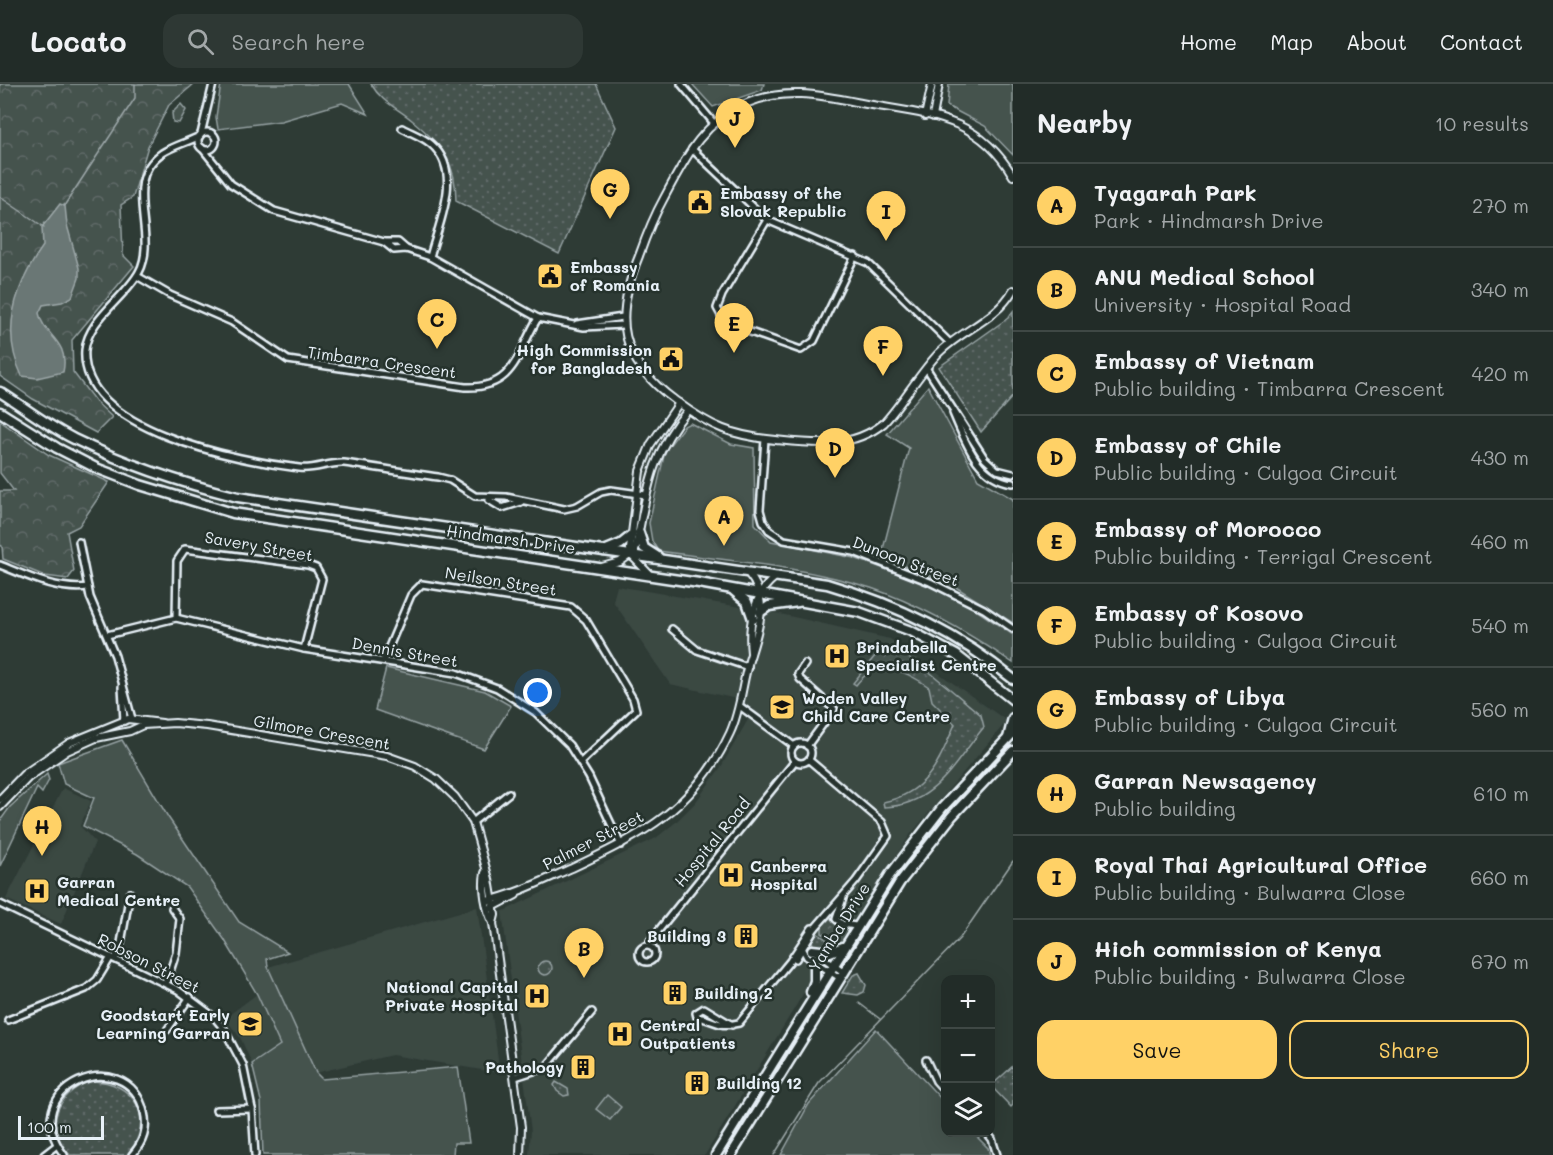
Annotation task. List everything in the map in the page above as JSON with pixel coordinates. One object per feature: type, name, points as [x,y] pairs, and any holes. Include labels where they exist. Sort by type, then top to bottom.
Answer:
[{"type":"main road","name":"Hindmarsh Drive","points":[[0,392],[73,438],[145,470],[189,485],[250,499],[778,575],[865,595],[917,616],[957,638],[1013,679]]},
{"type":"main road","name":"Hindmarsh Drive","points":[[0,412],[57,448],[96,468],[140,485],[233,513],[602,567],[860,612],[910,631],[956,656],[1012,699]]},
{"type":"main road","points":[[603,551],[635,535],[645,548],[661,559]]},
{"type":"main road","points":[[732,589],[747,602],[757,616],[769,606],[807,601]]},
{"type":"main road","points":[[997,666],[1013,672]]},
{"type":"main road","points":[[1006,741],[1013,716],[1012,699]]},
{"type":"main road","name":"Yamba Drive","points":[[716,1155],[856,926],[926,828],[1013,733]]},
{"type":"main road","name":"Yamba Drive","points":[[731,1155],[917,859],[960,807],[1013,751]]},
{"type":"main road","points":[[806,949],[830,952],[843,947]]},
{"type":"main road","points":[[805,1009],[805,1002],[815,981],[815,962]]},
{"type":"street","points":[[213,84],[200,135],[201,147],[237,188],[274,211],[384,242],[398,242],[406,249],[430,257],[538,318],[575,324],[623,321]]},
{"type":"street","points":[[681,84],[713,122]]},
{"type":"street","points":[[925,116],[932,84]]},
{"type":"street","points":[[933,117],[939,84]]},
{"type":"street","points":[[1013,176],[1010,166],[989,143],[974,131],[933,117],[809,92],[770,96],[746,104],[713,122],[692,149],[654,217],[624,298],[623,321],[638,365],[648,378],[688,410],[720,430],[741,437],[833,444],[854,440],[874,431],[898,408],[950,343],[998,310],[1013,290]]},
{"type":"street","points":[[206,118],[215,139],[214,163]]},
{"type":"street","points":[[402,128],[429,142],[438,151],[448,172],[444,202],[430,257]]},
{"type":"street","points":[[212,134],[200,135],[159,155],[145,179],[140,198],[146,247],[137,276],[90,334],[85,348],[86,364],[100,392],[130,420],[185,443],[247,459],[301,468],[341,463],[438,477],[450,480],[475,496],[485,498],[506,498],[564,509],[577,506],[601,492],[611,490],[646,495]]},
{"type":"street","points":[[184,144],[213,147]]},
{"type":"street","points":[[692,149],[767,220],[855,256],[881,273],[950,343]]},
{"type":"street","points":[[767,220],[722,295],[717,308],[725,323],[801,350],[814,340],[855,256]]},
{"type":"street","name":"Timbarra Crescent","points":[[137,276],[170,295],[232,322],[288,360],[462,387],[483,386],[503,377],[519,359],[538,318]]},
{"type":"street","points":[[927,369],[990,465],[1013,474]]},
{"type":"street","points":[[635,535],[640,471],[651,444],[679,403]]},
{"type":"street","points":[[949,403],[978,465],[992,477],[1013,483]]},
{"type":"street","points":[[602,567],[620,562],[631,555],[658,453],[688,410]]},
{"type":"street","name":"Dunoon Street","points":[[765,439],[760,510],[763,521],[775,536],[793,543],[854,552],[930,582],[984,609],[1013,629]]},
{"type":"street","points":[[485,498],[502,508],[522,501]]},
{"type":"street","points":[[79,542],[88,587],[96,613],[107,635],[122,687],[128,721],[126,730]]},
{"type":"street","name":"Savery Street","points":[[176,618],[177,561],[185,549],[308,565],[320,572],[322,579],[304,649]]},
{"type":"street","points":[[631,555],[651,576]]},
{"type":"street","points":[[0,565],[47,583],[74,588],[88,587]]},
{"type":"street","points":[[745,570],[759,586],[760,594]]},
{"type":"street","points":[[760,594],[764,586],[778,575]]},
{"type":"street","name":"Neilson Street","points":[[383,661],[411,595],[422,584],[571,607],[586,620],[633,699],[636,710],[580,762]]},
{"type":"street","name":"Palmer Street","points":[[490,904],[621,845],[650,828],[679,805],[704,777],[721,752],[741,707],[748,667],[755,644],[760,594]]},
{"type":"street","name":"Dennis Street","points":[[107,635],[176,618],[304,649],[456,673],[497,688],[536,712],[554,728],[580,762],[621,845]]},
{"type":"street","points":[[672,630],[697,650],[748,667]]},
{"type":"street","points":[[806,664],[798,674],[800,679],[834,709],[807,746]]},
{"type":"street","points":[[741,707],[794,746]]},
{"type":"street","name":"Gilmore Crescent","points":[[0,799],[24,774],[44,758],[113,730],[128,721],[146,720],[207,726],[387,756],[415,766],[436,779],[454,797],[473,822],[486,872],[484,880],[494,923],[521,1127],[520,1155]]},
{"type":"street","points":[[128,721],[134,729]]},
{"type":"street","name":"Gilmore Crescent","points":[[113,730],[134,729],[162,723]]},
{"type":"street","name":"Gilmore Crescent","points":[[0,807],[22,783],[47,763],[95,736]]},
{"type":"street","points":[[794,746],[802,744],[807,746],[811,751],[809,760]]},
{"type":"street","points":[[794,746],[791,755],[795,761],[800,763],[809,760]]},
{"type":"street","points":[[732,1025],[704,1008],[696,1013],[697,1017],[708,1019],[719,1026],[732,1025],[743,1020],[806,949],[812,928],[815,928],[843,896],[885,843],[887,830],[882,822],[809,760]]},
{"type":"street","name":"Hospital Road","points":[[645,946],[795,761]]},
{"type":"street","points":[[473,822],[509,793]]},
{"type":"street","points":[[8,1020],[86,989],[97,980],[121,943],[130,893]]},
{"type":"street","points":[[843,896],[836,919],[842,924],[856,926]]},
{"type":"street","name":"Robson Street","points":[[0,904],[166,984],[190,997],[214,1017],[236,1048],[243,1065],[252,1109],[255,1155]]},
{"type":"street","points":[[166,984],[176,953],[180,919],[172,908]]},
{"type":"street","points":[[650,941],[653,948],[654,958],[645,962],[639,953],[645,946],[653,948]]},
{"type":"street","points":[[806,949],[842,975]]},
{"type":"street","points":[[806,949],[815,962],[831,968]]},
{"type":"street","points":[[793,961],[806,949]]},
{"type":"street","points":[[167,1030],[190,997]]},
{"type":"street","points":[[514,1074],[538,1070],[549,1064],[592,1012]]},
{"type":"street","points":[[926,1060],[941,1086]]},
{"type":"street","points":[[64,1155],[57,1145],[51,1118],[62,1092],[73,1083],[86,1077],[107,1076],[126,1085],[140,1100],[144,1110],[145,1131],[132,1155]]},
{"type":"street","points":[[216,1110],[252,1109]]},
{"type":"street","points":[[990,1137],[997,1155]]},
{"type":"street","points":[[44,1155],[57,1145]]},
{"type":"shaded area","points":[[60,204],[65,206],[67,225],[79,268],[79,278],[72,297],[62,302],[43,305],[39,313],[41,321],[60,345],[64,361],[63,372],[37,378],[22,376],[15,359],[12,342],[14,309],[25,277],[43,246],[42,227]]},
{"type":"shaded area","name":"Canberra Hospital","points":[[617,586],[776,613],[890,639],[1007,721],[910,835],[837,945],[825,947],[811,968],[808,986],[705,1155],[529,1155],[531,1131],[502,912],[656,838],[676,822],[695,803],[721,767],[754,709],[737,699],[670,684],[613,601]]},
{"type":"shaded area","points":[[63,788],[91,801],[80,826],[95,842],[61,924],[6,899]]},
{"type":"shaded area","points":[[477,907],[500,1073],[392,1055],[315,1073],[268,967]]},
{"type":"shaded area","name":"Goodstart Early Learning Garran","points":[[257,994],[280,1045],[252,1064],[241,1039],[225,1018]]},
{"type":"green space","points":[[0,84],[194,84],[169,105],[148,146],[133,197],[121,205],[123,255],[134,266],[72,340],[73,372],[95,401],[112,417],[96,433],[33,399],[0,376]]},
{"type":"green space","points":[[221,84],[349,84],[368,114],[342,103],[281,121],[218,129],[216,117]]},
{"type":"green space","points":[[371,84],[596,84],[616,127],[559,254],[456,201],[454,176],[440,147],[413,121],[385,101]]},
{"type":"green space","points":[[692,84],[764,84],[762,90],[713,107]]},
{"type":"green space","points":[[949,84],[1013,84],[1013,155],[985,126],[947,106]]},
{"type":"green space","points":[[181,104],[186,110],[179,123],[173,122],[172,113]]},
{"type":"green space","points":[[1013,311],[1013,396],[981,432],[939,367],[1008,318]]},
{"type":"green space","points":[[928,386],[978,479],[1013,499],[1013,623],[951,584],[881,557],[909,448],[887,434]]},
{"type":"green space","points":[[0,421],[49,455],[109,482],[79,526],[67,532],[74,571],[68,579],[45,576],[3,559],[0,545],[0,491],[14,491],[0,473]]},
{"type":"green space","points":[[690,423],[731,444],[754,448],[755,524],[771,541],[854,558],[919,581],[973,608],[1013,635],[1013,663],[945,621],[871,588],[792,569],[658,551],[652,541],[649,523],[665,451],[684,426]]},
{"type":"green space","points":[[889,652],[903,654],[932,674],[981,715],[984,727],[953,768],[930,791],[902,805],[884,807],[883,802],[911,791],[930,774],[955,724],[932,701],[929,687],[910,676],[891,669],[882,669],[864,676],[856,685],[853,683],[875,656]]},
{"type":"green space","points":[[386,668],[485,691],[511,706],[484,749],[375,710]]},
{"type":"green space","points":[[122,740],[168,817],[239,922],[288,952],[267,959],[268,967],[316,1073],[322,1079],[458,1067],[469,1143],[454,1143],[453,1155],[263,1155],[261,1101],[252,1064],[280,1045],[257,994],[224,939],[187,887],[137,854],[83,826],[94,798],[64,784],[58,763]]},
{"type":"green space","points":[[47,774],[49,780],[42,793],[37,788],[0,866],[0,821],[10,807]]},
{"type":"green space","points":[[830,918],[838,925],[850,929],[842,943],[833,949],[830,938],[822,933],[822,926]]},
{"type":"green space","points":[[817,933],[827,940],[829,949],[813,946],[812,940]]},
{"type":"green space","points":[[542,961],[548,961],[552,968],[548,975],[542,975],[538,971],[538,965]]},
{"type":"green space","points":[[859,973],[866,985],[864,992],[858,995],[842,993],[853,975]]},
{"type":"green space","points":[[876,1029],[941,1099],[941,1137],[977,1137],[988,1148],[990,1155],[781,1155],[809,1104]]},
{"type":"green space","points":[[1013,1066],[1013,1105],[1011,1107],[995,1090],[995,1082]]},
{"type":"green space","points":[[90,1081],[106,1082],[119,1087],[137,1104],[140,1129],[136,1142],[127,1155],[70,1155],[61,1145],[55,1123],[57,1112],[69,1094]]},
{"type":"green space","points":[[556,1082],[568,1089],[569,1095],[564,1096],[557,1091],[554,1085]]},
{"type":"green space","points":[[607,1095],[621,1107],[610,1120],[596,1109]]},
{"type":"waterway","points":[[64,206],[135,98],[135,84]]},
{"type":"waterway","points":[[0,197],[44,227]]},
{"type":"waterway","points":[[774,1155],[819,1083],[960,938],[1013,861]]},
{"type":"waterway","points":[[859,1003],[880,1019]]},
{"type":"place","name":"Hich commission of Kenya","points":[[735,148]]},
{"type":"place","name":"Embassy of the Slovak Republic","points":[[700,202]]},
{"type":"place","name":"Embassy of Libya","points":[[610,219]]},
{"type":"place","name":"Royal Thai Agricultural Office","points":[[886,241]]},
{"type":"place","name":"Embassy of Romania","points":[[550,276]]},
{"type":"place","name":"Embassy of Vietnam","points":[[437,349]]},
{"type":"place","name":"Embassy of Morocco","points":[[734,353]]},
{"type":"place","name":"High Commission for Bangladesh","points":[[671,359]]},
{"type":"place","name":"Embassy of Kosovo","points":[[883,376]]},
{"type":"place","name":"Embassy of Chile","points":[[835,478]]},
{"type":"place","name":"Tyagarah Park","points":[[724,546]]},
{"type":"place","name":"Brindabella Specialist Centre","points":[[837,656]]},
{"type":"place","name":"Woden Valley Child Care Centre","points":[[782,707]]},
{"type":"place","name":"Garran Newsagency","points":[[42,856]]},
{"type":"place","name":"Canberra Hospital","points":[[731,875]]},
{"type":"place","name":"Garran Medical Centre","points":[[37,891]]},
{"type":"place","name":"Building 3","points":[[746,936]]},
{"type":"place","name":"ANU Medical School","points":[[584,978]]},
{"type":"place","name":"Building 2","points":[[675,993]]},
{"type":"place","name":"National Capital Private Hospital","points":[[537,996]]},
{"type":"place","name":"Goodstart Early Learning Garran","points":[[250,1024]]},
{"type":"place","name":"Central Outpatients","points":[[620,1034]]},
{"type":"place","name":"Pathology","points":[[583,1067]]},
{"type":"place","name":"Building 12","points":[[697,1083]]}]
